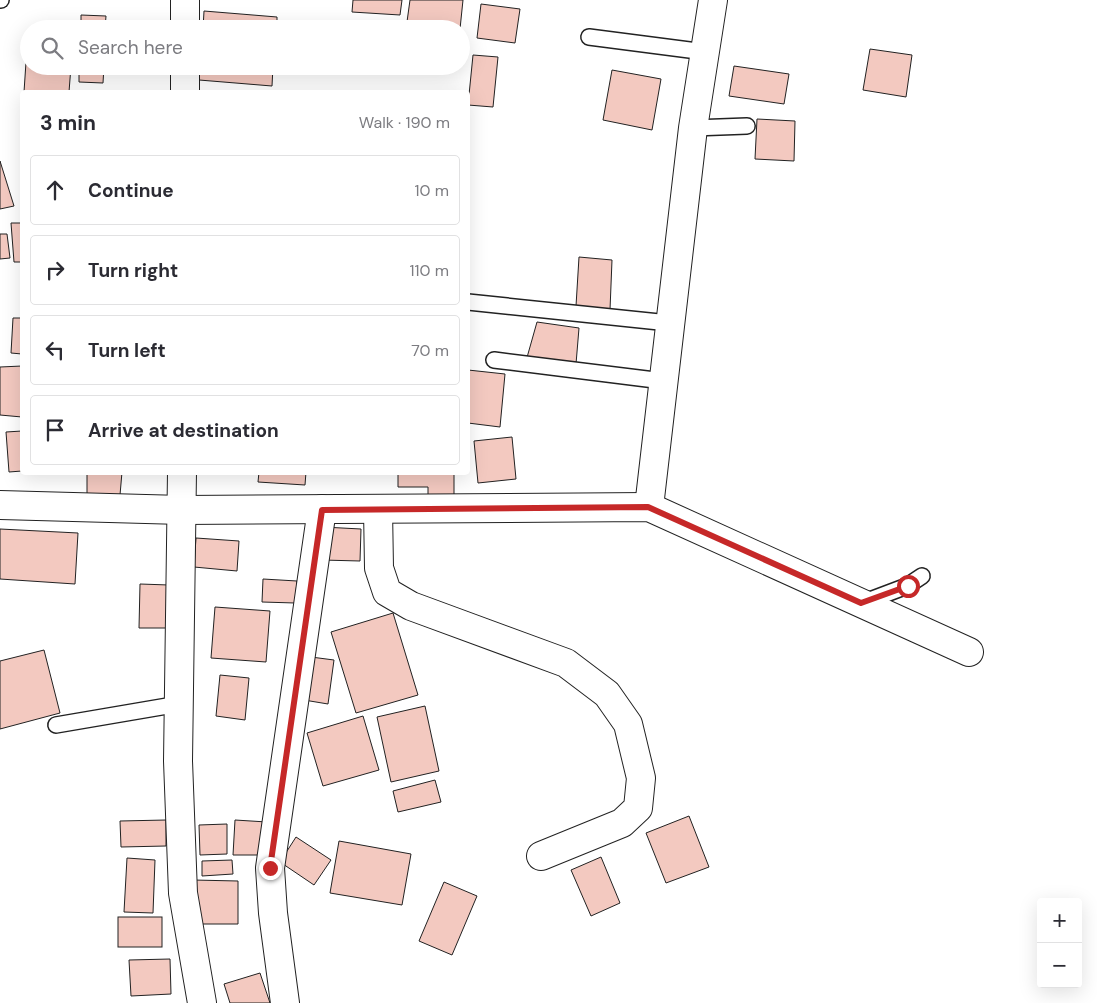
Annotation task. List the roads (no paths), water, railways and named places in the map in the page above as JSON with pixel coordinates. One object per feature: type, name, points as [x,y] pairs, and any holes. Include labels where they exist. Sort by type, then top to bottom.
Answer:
[{"type":"street","points":[[185,0],[185,20]]},
{"type":"street","points":[[648,507],[693,128],[713,0]]},
{"type":"street","points":[[184,90],[185,75]]},
{"type":"street","points":[[182,475],[178,761],[183,893],[202,1003]]},
{"type":"street","points":[[0,505],[182,510],[648,507],[969,652]]},
{"type":"street","points":[[378,509],[379,568],[387,592],[410,606],[566,663],[608,694],[628,724],[641,778],[638,808],[622,823],[541,856]]},
{"type":"street","points":[[285,1003],[273,913],[270,868],[322,510]]},
{"type":"lane","points":[[589,38],[705,52]]},
{"type":"lane","points":[[693,128],[748,126]]},
{"type":"lane","points":[[470,302],[669,323]]},
{"type":"lane","points":[[494,360],[663,381]]},
{"type":"lane","points":[[861,603],[908,586],[922,576]]},
{"type":"lane","points":[[56,725],[179,704]]}]
